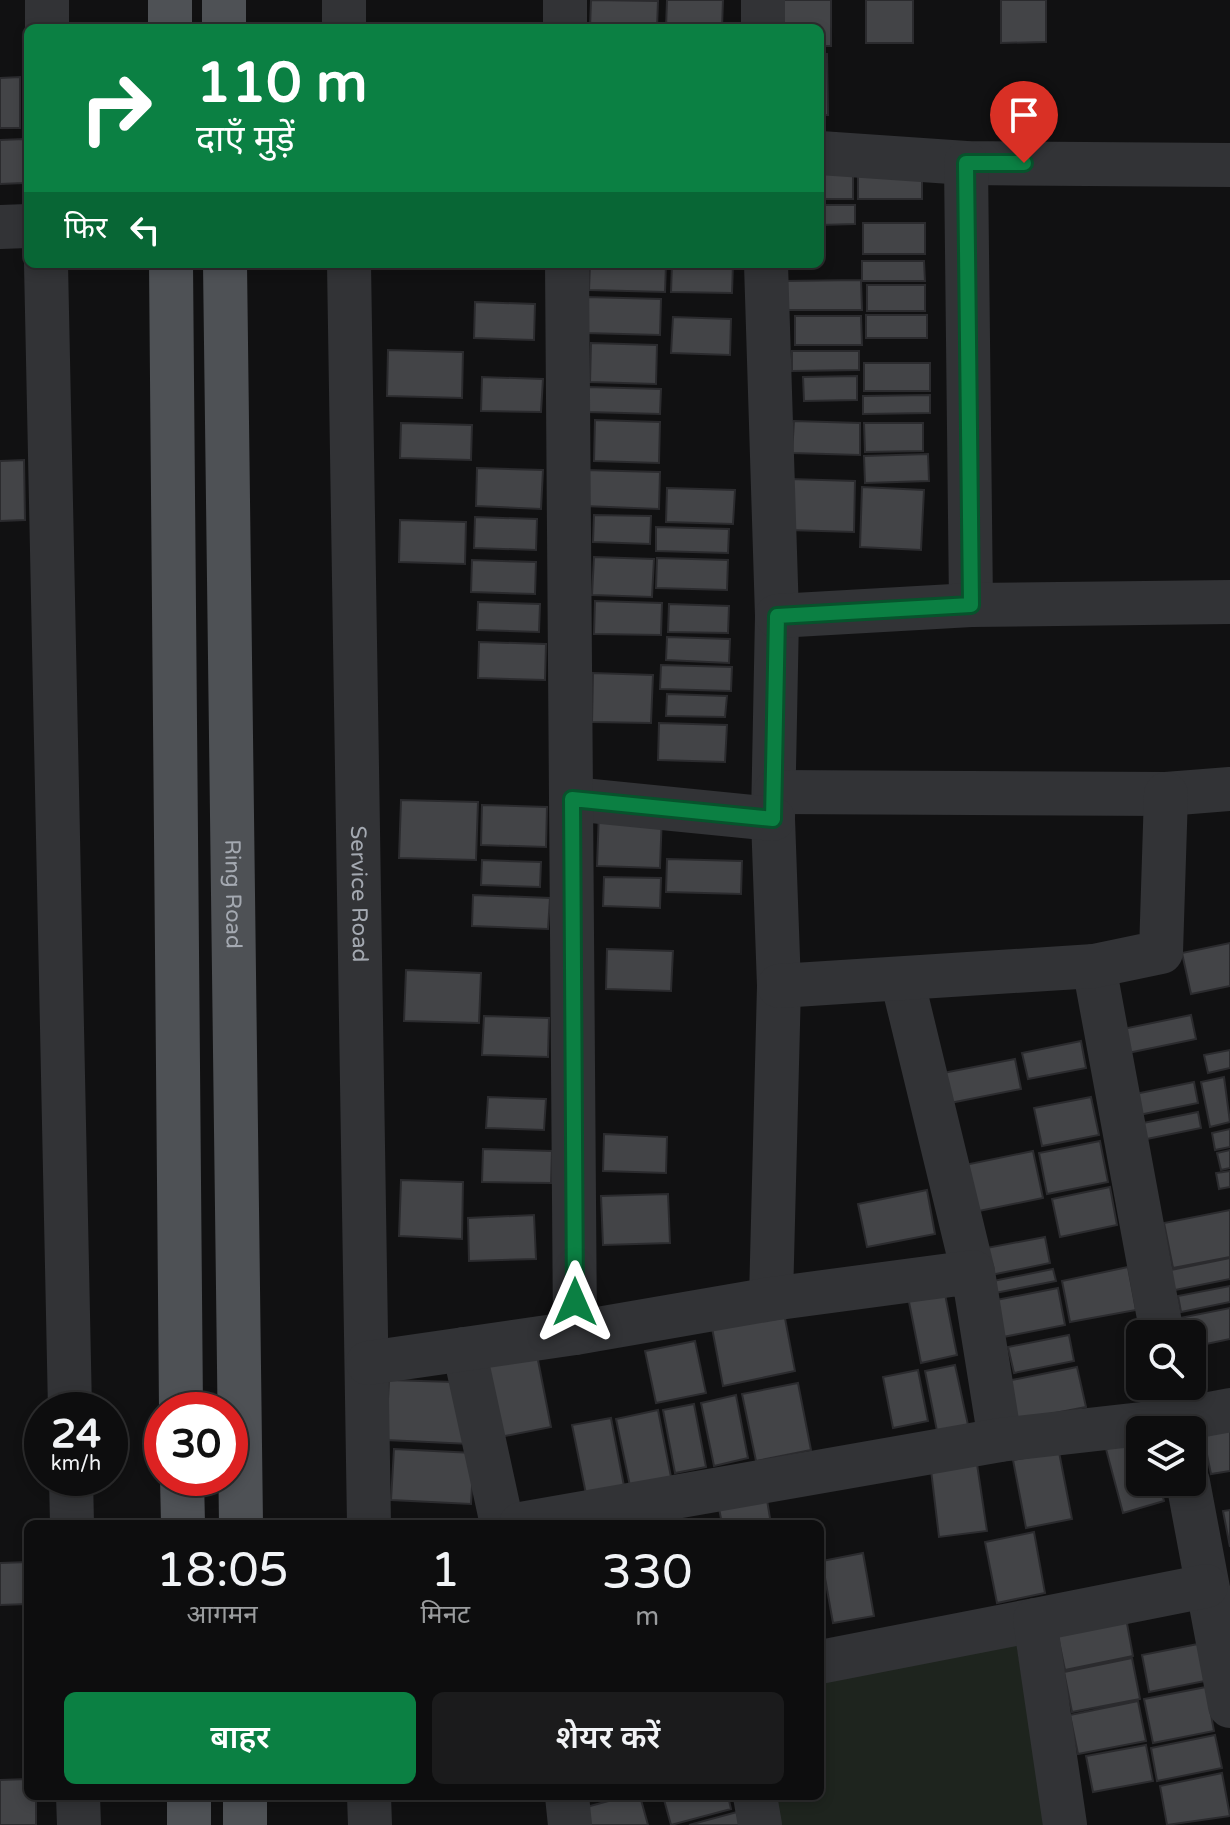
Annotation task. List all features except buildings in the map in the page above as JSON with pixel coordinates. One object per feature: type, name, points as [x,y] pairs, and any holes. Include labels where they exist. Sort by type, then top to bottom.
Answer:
[{"type":"main road","points":[[170,0],[170,24]]},
{"type":"main road","points":[[224,0],[224,24]]},
{"type":"main road","points":[[171,268],[181,1392]]},
{"type":"main road","name":"Ring Road","points":[[225,268],[241,1520]]},
{"type":"main road","points":[[182,1496],[183,1520]]},
{"type":"main road","points":[[189,1800],[189,1825]]},
{"type":"main road","points":[[245,1800],[245,1825]]},
{"type":"street","points":[[47,0],[47,24]]},
{"type":"street","points":[[344,0],[344,24]]},
{"type":"street","points":[[565,0],[565,24]]},
{"type":"street","points":[[763,0],[763,24]]},
{"type":"street","points":[[824,153],[966,163],[1230,165]]},
{"type":"street","points":[[966,163],[971,605]]},
{"type":"street","points":[[0,227],[24,226]]},
{"type":"street","points":[[46,268],[70,1392]]},
{"type":"street","name":"Service Road","points":[[349,268],[369,1520]]},
{"type":"street","points":[[567,268],[575,1333]]},
{"type":"street","points":[[766,268],[777,616],[774,805],[779,986],[771,1299]]},
{"type":"street","points":[[777,616],[971,605],[1230,602]]},
{"type":"street","points":[[572,799],[774,805],[1166,794],[1230,789]]},
{"type":"street","points":[[779,986],[1094,966],[1161,952],[1166,794]]},
{"type":"street","points":[[1094,966],[1159,1320]]},
{"type":"street","points":[[902,979],[973,1272],[1000,1440]]},
{"type":"street","points":[[368,1363],[575,1333],[771,1299],[973,1272]]},
{"type":"street","points":[[464,1349],[501,1520]]},
{"type":"street","points":[[567,1520],[706,1508],[1000,1440],[1176,1412],[1230,1410]]},
{"type":"street","points":[[71,1496],[72,1520]]},
{"type":"street","points":[[1190,1496],[1230,1706]]},
{"type":"street","points":[[824,1661],[1206,1586]]},
{"type":"street","points":[[1035,1620],[1065,1825]]},
{"type":"street","points":[[78,1800],[79,1825]]},
{"type":"street","points":[[369,1800],[370,1825]]},
{"type":"street","points":[[567,1800],[570,1825]]},
{"type":"street","points":[[756,1800],[760,1825]]},
{"type":"shaded area","points":[[1016,1640],[1045,1825],[779,1825],[773,1800],[824,1800],[824,1681]]},
{"type":"route","points":[[575,1302],[572,799],[773,819],[777,616],[971,605],[966,163],[1024,163]]}]
